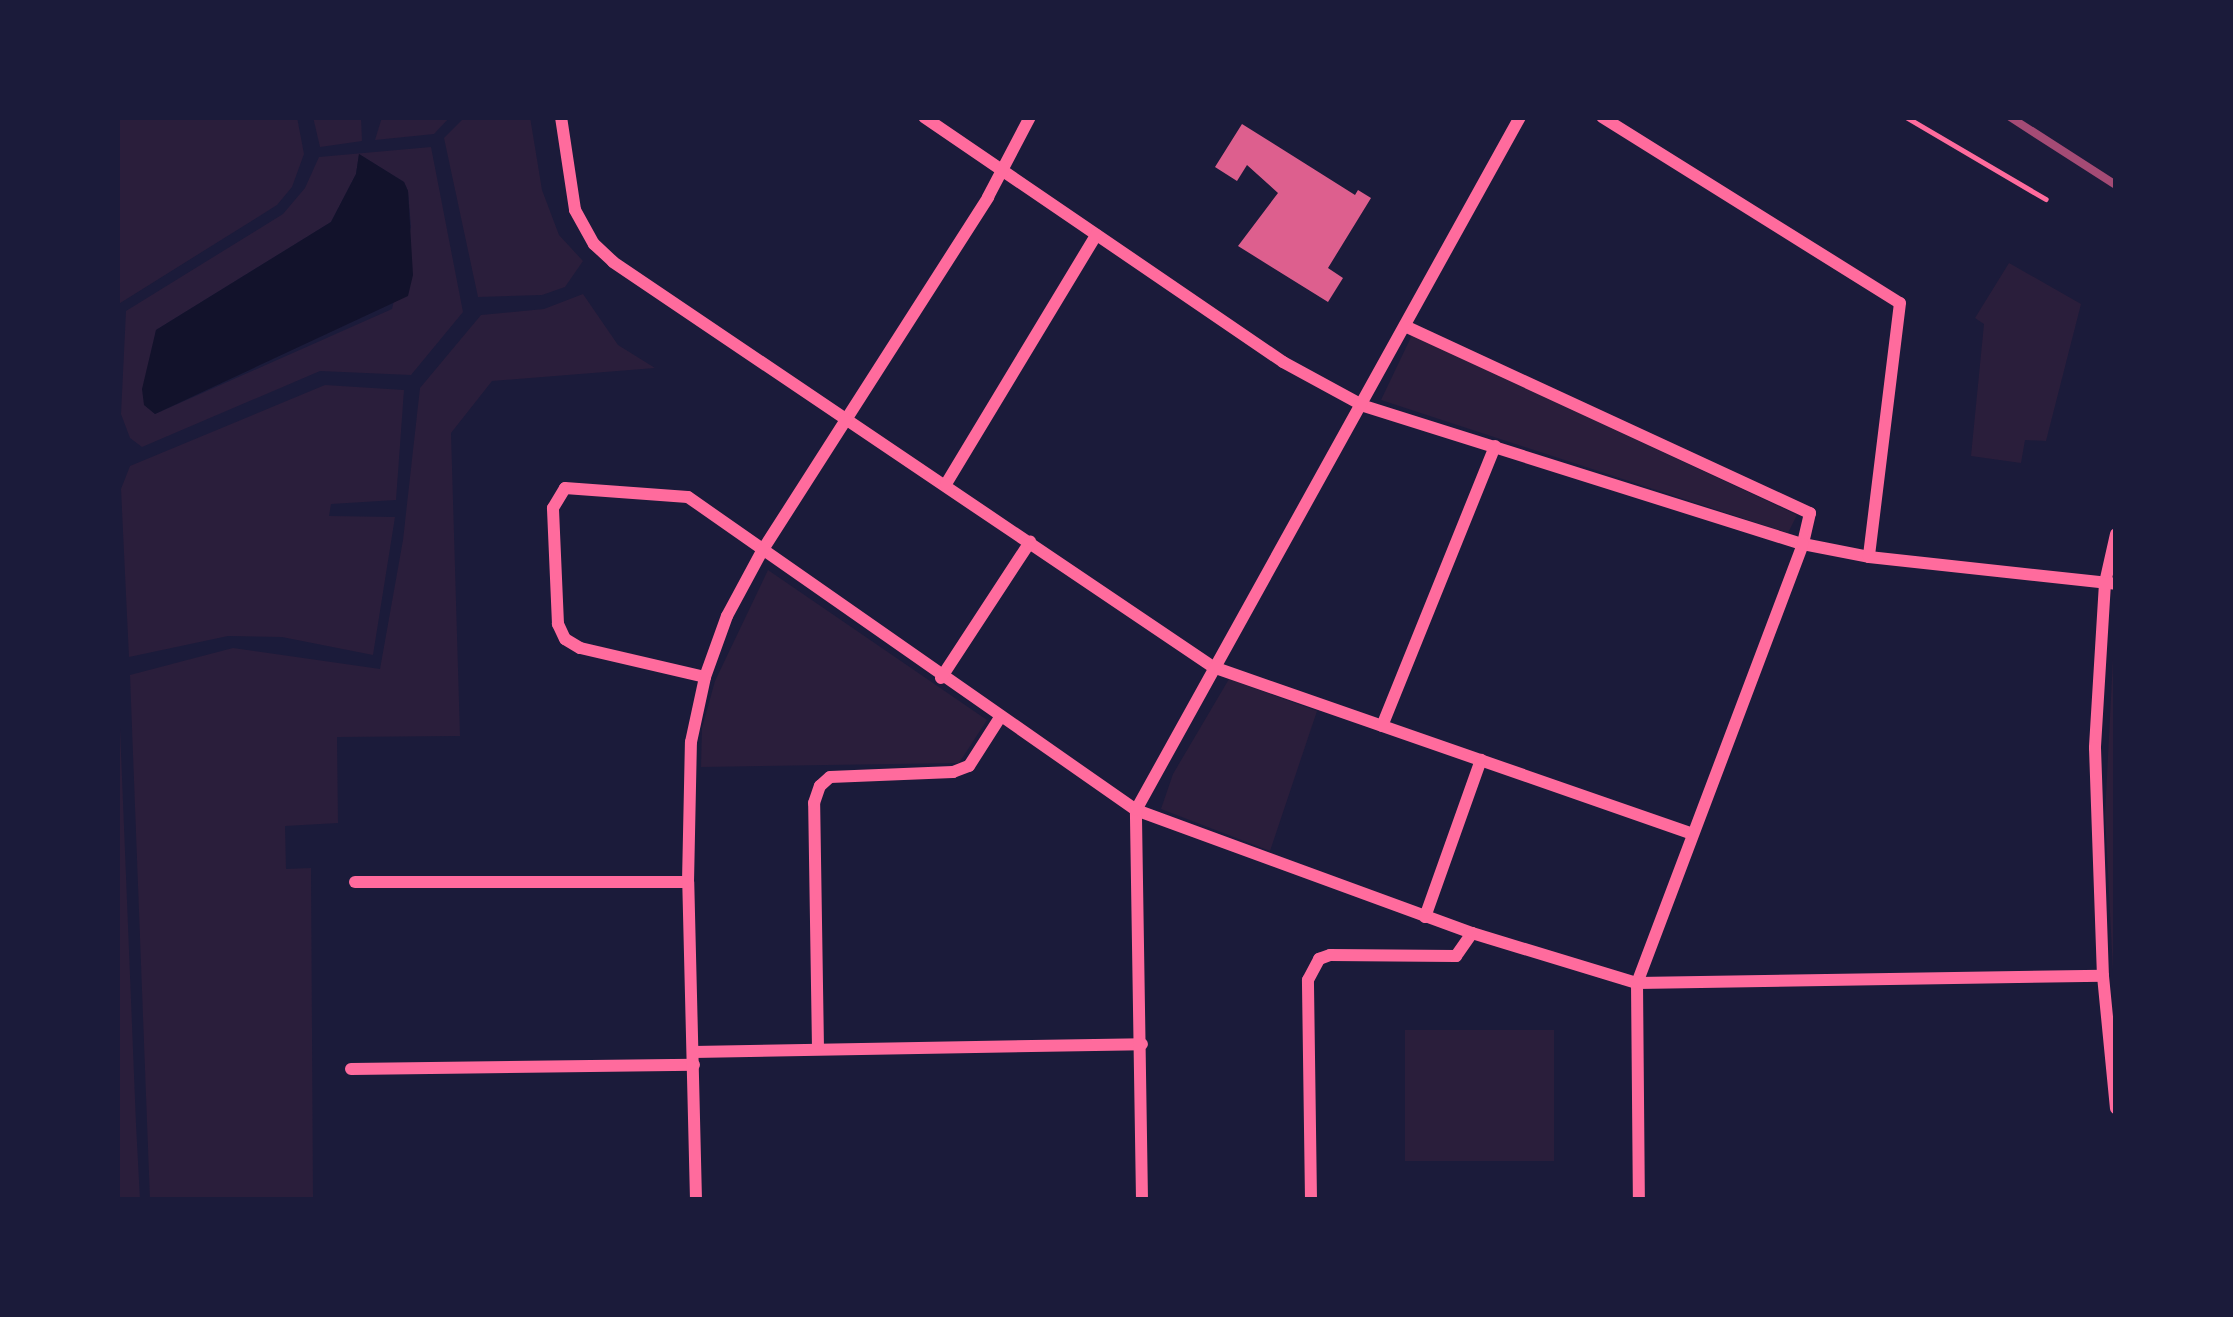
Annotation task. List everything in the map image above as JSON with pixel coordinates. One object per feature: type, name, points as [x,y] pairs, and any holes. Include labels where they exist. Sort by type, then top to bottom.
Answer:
[{"type":"street","points":[[561,117],[575,210],[594,244],[1213,667],[1690,833]]},
{"type":"street","points":[[924,117],[1283,362],[1364,406],[1803,544],[1869,557],[2110,583]]},
{"type":"street","points":[[697,1200],[688,883],[691,742],[705,677],[727,616],[762,551],[1030,117]]},
{"type":"street","points":[[1142,1200],[1136,810],[1364,406],[1520,117]]},
{"type":"street","points":[[1602,117],[1900,302],[1869,557]]},
{"type":"street","points":[[946,484],[1096,235]]},
{"type":"street","points":[[1407,327],[1810,513],[1803,544],[1637,983],[1639,1200]]},
{"type":"street","points":[[1382,726],[1495,446]]},
{"type":"street","points":[[705,677],[580,648],[565,639],[558,625],[553,508],[557,496],[576,485],[688,497],[999,719],[1136,810],[1472,933],[1637,983],[2104,976]]},
{"type":"street","points":[[2116,534],[2095,748],[2104,976],[2116,1108]]},
{"type":"street","points":[[941,678],[1030,542]]},
{"type":"street","points":[[818,1049],[814,803],[820,787],[830,777],[953,772],[969,766],[999,719]]},
{"type":"street","points":[[1425,917],[1481,760]]},
{"type":"street","points":[[355,882],[688,883]]},
{"type":"street","points":[[1311,1200],[1312,969],[1330,956],[1456,956],[1472,933]]},
{"type":"street","points":[[351,1069],[693,1059],[818,1049],[1142,1044]]},
{"type":"path","points":[[1906,117],[2045,199]]},
{"type":"shaded area","points":[[117,117],[297,117],[304,154],[292,187],[277,205],[117,305]]},
{"type":"shaded area","points":[[313,117],[361,117],[362,141],[320,147]]},
{"type":"shaded area","points":[[382,117],[450,117],[434,134],[375,140]]},
{"type":"shaded area","points":[[465,117],[530,117],[542,190],[559,235],[583,261],[565,287],[542,295],[478,297],[444,138]]},
{"type":"shaded area","points":[[431,147],[463,312],[411,375],[320,371],[142,447],[130,438],[121,414],[126,311],[283,214],[305,188],[319,157]],"holes":[[[359,154],[404,182],[411,227],[392,309],[155,414],[145,405],[156,330],[331,222],[356,174]]]},
{"type":"shaded area","points":[[359,154],[404,182],[408,191],[413,275],[408,296],[155,414],[144,405],[142,389],[156,330],[331,222],[356,174]]},
{"type":"shaded area","points":[[2009,263],[2081,304],[2046,441],[2025,440],[2021,463],[1971,456],[1984,324],[1975,318]]},
{"type":"shaded area","points":[[583,294],[618,345],[655,368],[492,381],[451,433],[460,736],[337,737],[338,823],[285,826],[286,869],[311,868],[313,1197],[340,1200],[150,1200],[130,675],[233,648],[380,669],[403,540],[420,388],[481,315],[544,309]]},
{"type":"shaded area","points":[[1412,335],[1797,515],[1788,533],[1381,400]]},
{"type":"shaded area","points":[[325,385],[404,390],[396,500],[331,504],[329,516],[395,517],[373,655],[282,637],[228,636],[129,657],[121,489],[130,466]]},
{"type":"shaded area","points":[[768,570],[987,720],[959,763],[701,767],[702,728],[715,681]]},
{"type":"shaded area","points":[[2116,599],[2116,1031],[2105,815]]},
{"type":"shaded area","points":[[117,653],[136,1124],[140,1200],[117,1200]]},
{"type":"shaded area","points":[[1229,679],[1317,711],[1270,851],[1161,809],[1173,774]]},
{"type":"shaded area","points":[[1405,1030],[1554,1030],[1554,1161],[1405,1161]]},
{"type":"building","points":[[1242,124],[1355,195],[1358,190],[1371,198],[1328,268],[1343,278],[1328,302],[1238,246],[1278,193],[1247,165],[1237,181],[1215,167]]},
{"type":"railway","points":[[2010,117],[2116,185]]}]
